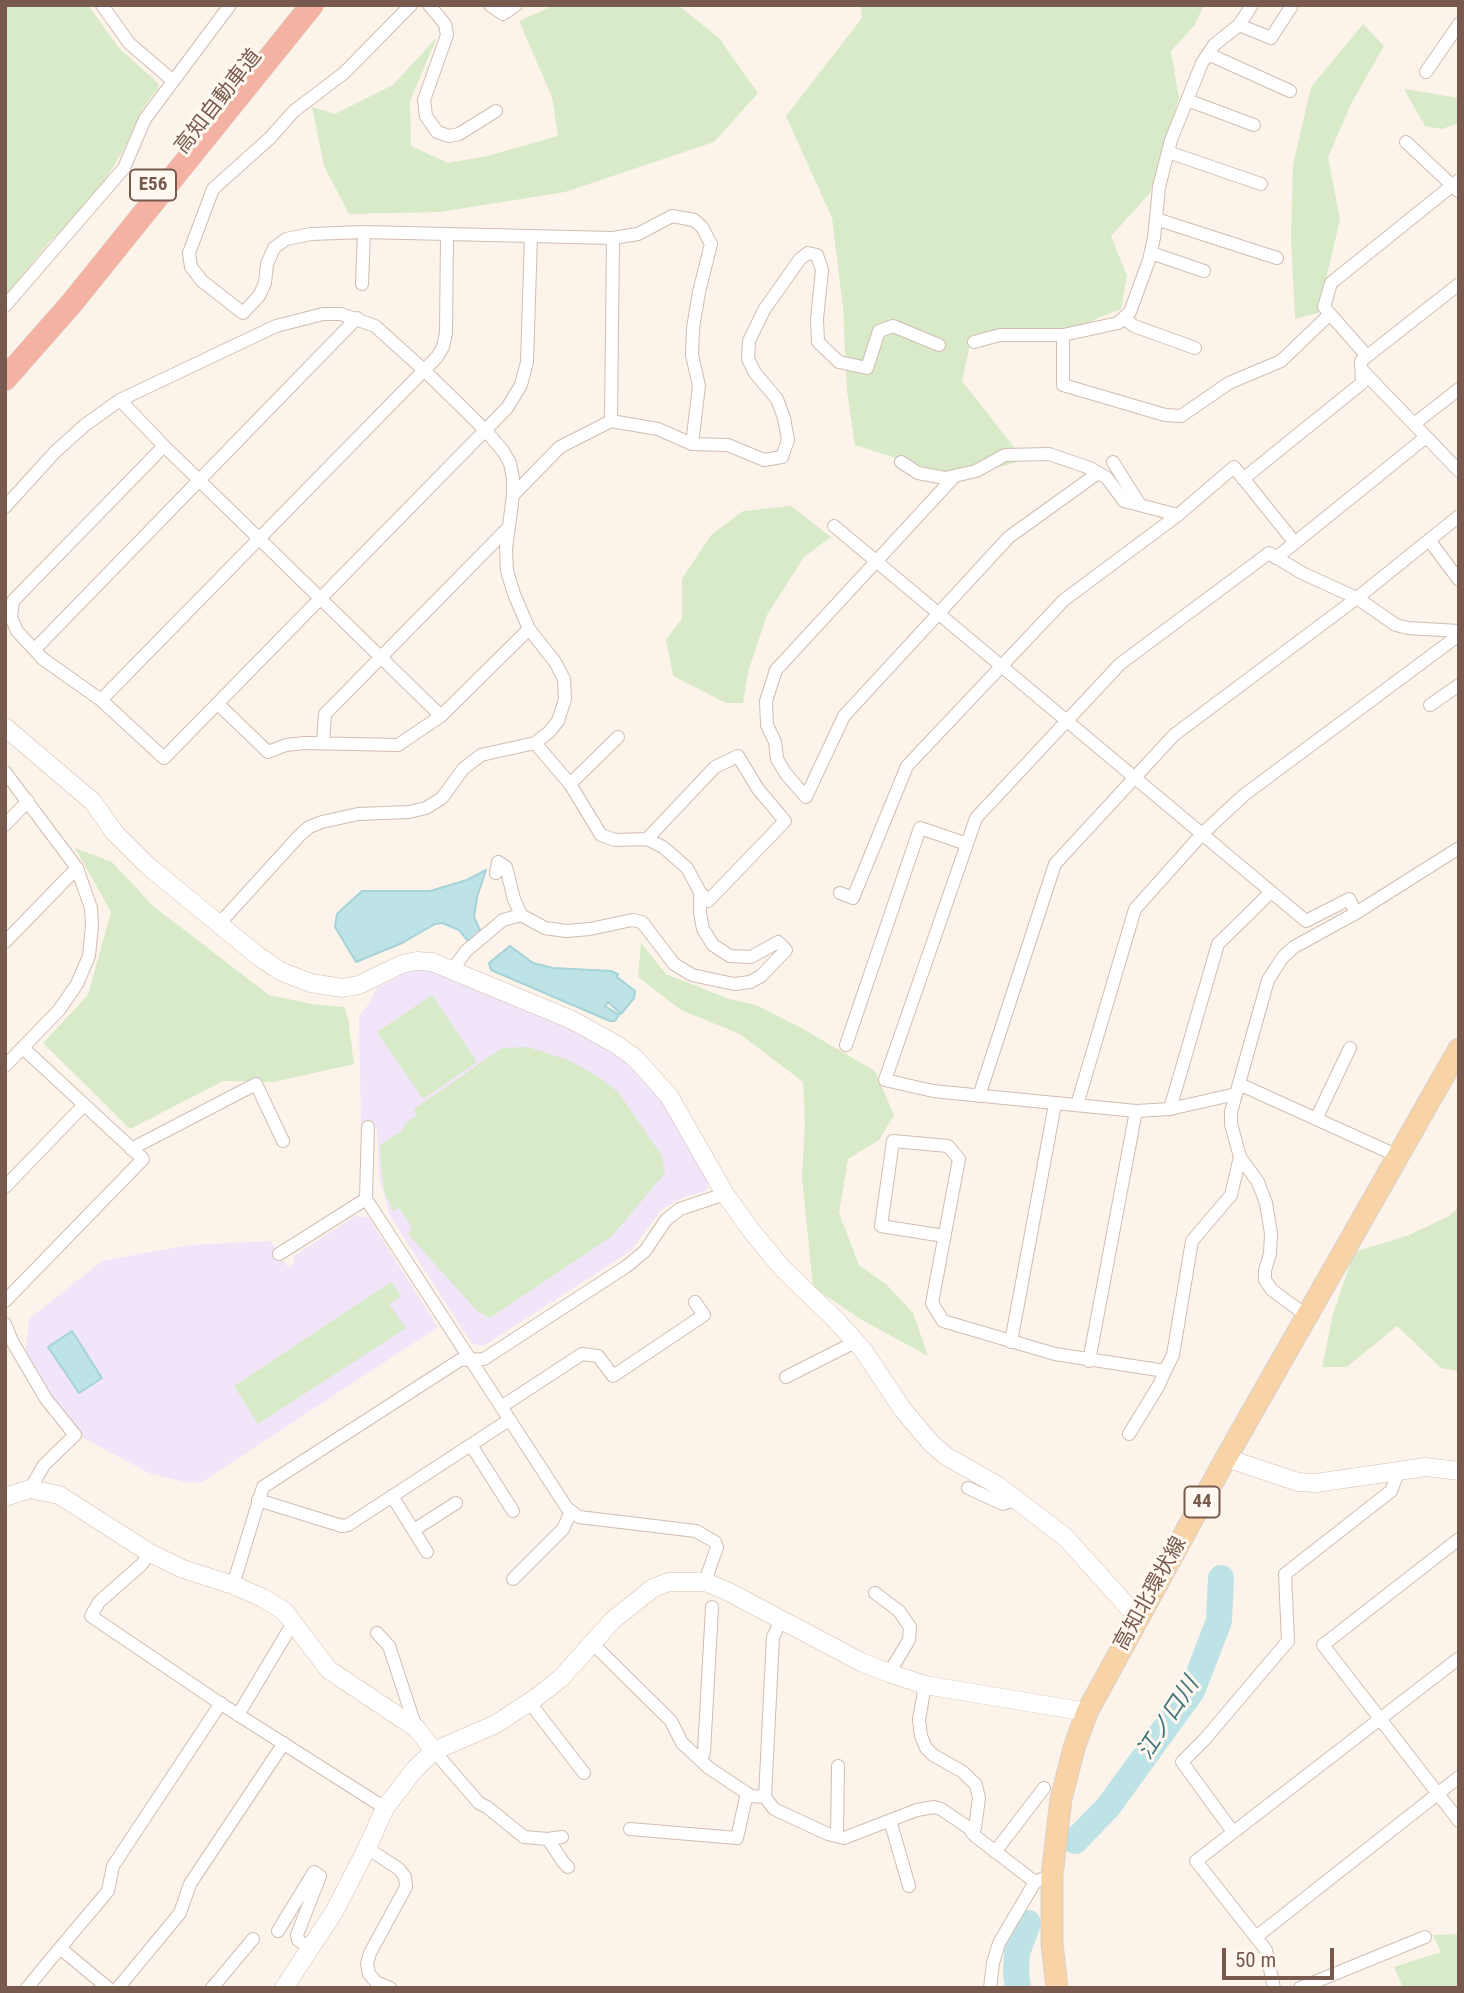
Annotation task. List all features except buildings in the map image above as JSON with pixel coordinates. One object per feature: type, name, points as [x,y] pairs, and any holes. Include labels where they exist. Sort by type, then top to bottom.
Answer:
[{"type":"highway","name":"高知自動車道","points":[[5,359],[121,225],[295,5]]},
{"type":"highway","name":"高知自動車道","points":[[5,379],[71,304],[312,5]]},
{"type":"main road","name":"高知北環状線","points":[[1057,1988],[1043,1879],[1074,1748],[1087,1712],[1226,1458],[1459,1049]]},
{"type":"street","points":[[103,5],[129,43],[172,80]]},
{"type":"street","points":[[411,5],[344,73],[294,111],[270,138],[213,189],[189,253],[191,267],[202,281],[243,313],[262,289],[267,264],[274,248],[286,239],[310,234],[364,232],[613,238],[638,234],[672,216],[694,220],[708,235],[711,244],[693,328],[692,355],[699,386],[692,444]]},
{"type":"street","points":[[429,5],[445,24],[447,34],[424,100],[426,116],[437,132],[449,136],[459,134],[496,111]]},
{"type":"street","points":[[490,5],[503,14],[516,5]]},
{"type":"street","points":[[974,342],[1000,335],[1063,335],[1093,330],[1125,319],[1151,253],[1159,187],[1168,152],[1202,62],[1214,45],[1239,25],[1252,5]]},
{"type":"street","points":[[5,306],[124,168],[145,119],[228,7]]},
{"type":"street","points":[[1239,25],[1270,38],[1291,7]]},
{"type":"street","points":[[1426,72],[1459,24]]},
{"type":"street","points":[[1208,54],[1290,91]]},
{"type":"street","points":[[1187,100],[1254,125]]},
{"type":"street","points":[[1367,356],[1324,307],[1331,283],[1457,186],[1406,142]]},
{"type":"street","points":[[1168,152],[1261,184]]},
{"type":"street","points":[[1156,219],[1277,258]]},
{"type":"street","points":[[362,284],[364,232]]},
{"type":"street","points":[[101,700],[425,370],[443,347],[447,235]]},
{"type":"street","points":[[164,446],[13,601],[11,617],[17,631],[44,659],[101,700],[164,758],[507,408],[521,385],[527,362],[531,236]]},
{"type":"street","points":[[611,421],[613,238]]},
{"type":"street","points":[[513,495],[560,447],[611,421],[658,429],[692,444],[728,445],[764,460],[782,457],[788,440],[785,418],[777,399],[755,373],[748,359],[749,341],[764,310],[800,259],[808,253],[817,255],[822,270],[817,318],[818,342],[839,362],[867,368],[879,331],[893,326],[939,345]]},
{"type":"street","points":[[1151,253],[1204,271]]},
{"type":"street","points":[[1243,479],[1362,383],[1361,361],[1459,284]]},
{"type":"street","points":[[5,507],[55,452],[85,425],[120,400],[276,326],[323,314],[341,314],[375,326],[425,370],[485,431],[510,463],[513,495],[506,549],[507,571],[529,629],[555,662],[564,679],[565,699],[558,721],[535,743],[481,755],[463,769],[442,799],[426,808],[409,812],[358,814],[309,827],[219,924]]},
{"type":"street","points":[[1063,335],[1063,386],[1165,415],[1181,416],[1228,383],[1281,361],[1330,314]]},
{"type":"street","points":[[35,649],[357,318]]},
{"type":"street","points":[[1125,319],[1134,326],[1195,348]]},
{"type":"street","points":[[1362,370],[1459,471]]},
{"type":"street","points":[[1414,424],[1459,388]]},
{"type":"street","points":[[120,400],[441,716]]},
{"type":"street","points":[[1276,558],[1426,437]]},
{"type":"street","points":[[901,462],[918,473],[954,477],[976,471],[1005,455],[1058,456],[1107,478],[1124,501],[1178,515]]},
{"type":"street","points":[[1113,462],[1140,505]]},
{"type":"street","points":[[840,893],[853,898],[907,766],[1064,600],[1178,515],[1234,467],[1294,543]]},
{"type":"street","points":[[954,477],[776,670],[766,701],[766,725],[775,742],[777,759],[806,797],[844,716],[1009,537],[1098,473]]},
{"type":"street","points":[[979,1096],[1055,864],[1174,735],[1357,598],[1459,516]]},
{"type":"street","points":[[834,526],[1306,921],[1349,899],[1356,913]]},
{"type":"street","points":[[323,743],[325,714],[509,528]]},
{"type":"street","points":[[1429,540],[1459,580]]},
{"type":"street","points":[[1398,1156],[1316,1119],[1238,1089],[1170,1110],[1136,1111],[933,1091],[885,1080],[976,818],[1120,664],[1269,553],[1302,573],[1357,598],[1396,625],[1459,633]]},
{"type":"street","points":[[218,704],[268,752],[286,745],[323,743],[398,746],[441,716],[529,629]]},
{"type":"street","points":[[1077,1105],[1135,909],[1202,834],[1244,795],[1459,633]]},
{"type":"street","points":[[1430,705],[1459,685]]},
{"type":"street","points":[[5,727],[84,792],[114,832],[138,857],[275,968],[294,978],[324,987],[342,988],[359,985],[402,964],[432,962],[572,1020],[635,1058],[669,1096],[725,1194],[754,1234],[782,1268],[855,1342],[911,1420],[939,1451],[1016,1499],[1065,1537],[1138,1618]]},
{"type":"street","points":[[570,784],[618,737]]},
{"type":"street","points":[[535,743],[570,784],[601,835],[615,840],[647,839],[674,855],[687,868],[708,901],[785,821],[758,789],[738,756],[715,767],[647,839]]},
{"type":"street","points":[[5,772],[77,868],[91,908],[89,956],[77,985],[59,1010],[5,1066]]},
{"type":"street","points":[[5,825],[28,801]]},
{"type":"street","points":[[846,1045],[920,828],[967,844]]},
{"type":"street","points":[[1307,1316],[1272,1290],[1265,1280],[1271,1233],[1266,1203],[1258,1182],[1240,1157],[1231,1124],[1268,980],[1273,970],[1294,947],[1356,913],[1459,848]]},
{"type":"street","points":[[496,873],[498,862],[506,867],[521,915],[545,928],[590,929],[632,920],[642,922],[674,964],[692,975],[734,984],[750,982],[761,976],[786,950],[778,942],[751,957],[730,956],[713,945],[703,929],[700,892]]},
{"type":"street","points":[[5,942],[77,868]]},
{"type":"street","points":[[1170,1110],[1218,944],[1271,892]]},
{"type":"street","points":[[453,969],[467,951],[503,920],[521,915]]},
{"type":"street","points":[[5,1301],[143,1159],[23,1048]]},
{"type":"street","points":[[1316,1119],[1350,1048]]},
{"type":"street","points":[[131,1149],[256,1084],[283,1141]]},
{"type":"street","points":[[1011,1342],[1055,1104]]},
{"type":"street","points":[[5,1187],[83,1106]]},
{"type":"street","points":[[1088,1361],[1136,1111]]},
{"type":"street","points":[[368,1127],[366,1199],[567,1508],[579,1517],[696,1531],[715,1542],[717,1547],[705,1582]]},
{"type":"street","points":[[944,1236],[881,1226],[893,1141],[948,1146],[959,1159],[932,1303],[943,1321],[1011,1342],[1088,1361],[1165,1371]]},
{"type":"street","points":[[1129,1434],[1159,1385],[1173,1355],[1192,1241],[1231,1195],[1240,1157]]},
{"type":"street","points":[[233,1585],[263,1487],[460,1360],[484,1359],[626,1266],[645,1251],[666,1220],[680,1209],[725,1194]]},
{"type":"street","points":[[279,1254],[366,1199]]},
{"type":"street","points":[[501,1407],[582,1354],[598,1356],[613,1376],[704,1315],[695,1302]]},
{"type":"street","points":[[5,1324],[46,1399],[75,1435],[44,1465],[30,1489]]},
{"type":"street","points":[[786,1377],[855,1342]]},
{"type":"street","points":[[258,1500],[342,1526],[348,1525],[509,1420]]},
{"type":"street","points":[[471,1445],[513,1511]]},
{"type":"street","points":[[1226,1458],[1298,1482],[1316,1483],[1426,1466],[1459,1471]]},
{"type":"street","points":[[1233,1832],[1182,1762],[1205,1739],[1288,1640],[1285,1574],[1391,1491],[1399,1471]]},
{"type":"street","points":[[968,1488],[1003,1504],[1016,1499]]},
{"type":"street","points":[[5,1497],[30,1489],[69,1500],[150,1553],[183,1569],[263,1598],[284,1611],[317,1656],[335,1675],[416,1728],[479,1803],[524,1837],[548,1839],[562,1836]]},
{"type":"street","points":[[392,1496],[427,1552]]},
{"type":"street","points":[[414,1530],[456,1503]]},
{"type":"street","points":[[513,1578],[564,1529],[571,1511]]},
{"type":"street","points":[[1459,1539],[1323,1645],[1459,1821]]},
{"type":"street","points":[[150,1553],[141,1565],[99,1602],[91,1616],[238,1715],[385,1808]]},
{"type":"street","points":[[284,1988],[334,1912],[385,1808],[415,1769],[434,1751],[496,1724],[530,1703],[561,1678],[613,1620],[653,1588],[670,1582],[705,1582],[782,1619],[861,1662],[925,1685],[1087,1712]]},
{"type":"street","points":[[875,1593],[899,1611],[910,1627],[909,1640],[889,1673]]},
{"type":"street","points":[[701,1760],[704,1752],[712,1606]]},
{"type":"street","points":[[782,1619],[773,1637],[765,1797],[774,1809],[844,1838],[916,1810],[934,1807],[941,1809],[995,1852],[1043,1879],[999,1943],[990,1988]]},
{"type":"street","points":[[238,1715],[293,1623]]},
{"type":"street","points":[[377,1633],[389,1646],[416,1728]]},
{"type":"street","points":[[592,1643],[607,1661],[671,1721],[682,1743],[701,1760],[751,1796],[765,1797]]},
{"type":"street","points":[[1274,1988],[1266,1950],[1196,1861],[1459,1658]]},
{"type":"street","points":[[925,1685],[919,1720],[921,1736],[926,1748],[933,1755],[963,1772],[975,1784],[978,1798],[975,1828],[972,1833]]},
{"type":"street","points":[[27,1988],[108,1891],[113,1866],[221,1703]]},
{"type":"street","points":[[530,1703],[583,1773]]},
{"type":"street","points":[[118,1988],[180,1913],[190,1884],[284,1743]]},
{"type":"street","points":[[837,1836],[838,1766]]},
{"type":"street","points":[[1256,1937],[1459,1777]]},
{"type":"street","points":[[995,1852],[1044,1788]]},
{"type":"street","points":[[630,1829],[737,1838],[747,1793]]},
{"type":"street","points":[[890,1820],[909,1886]]},
{"type":"street","points":[[548,1839],[568,1867]]},
{"type":"street","points":[[367,1848],[399,1869],[405,1877],[406,1887],[367,1964],[374,1985],[390,1988]]},
{"type":"street","points":[[278,1931],[314,1872],[320,1876],[298,1934],[298,1940],[310,1949]]},
{"type":"street","points":[[1300,1988],[1425,1937]]},
{"type":"street","points":[[212,1988],[253,1939]]},
{"type":"street","points":[[60,1948],[108,1988]]},
{"type":"shaded area","points":[[411,970],[428,970],[441,975],[591,1038],[622,1057],[656,1091],[710,1180],[706,1191],[684,1197],[662,1209],[631,1251],[483,1346],[472,1344],[390,1216],[379,1177],[377,1128],[361,1127],[359,1016],[371,1001],[376,988]]},
{"type":"shaded area","points":[[355,1216],[368,1217],[438,1327],[202,1482],[189,1483],[149,1473],[83,1438],[25,1357],[29,1319],[102,1261],[189,1245],[270,1241],[288,1267],[294,1263],[294,1256]]},
{"type":"green space","points":[[5,5],[88,5],[119,48],[159,84],[143,108],[124,149],[102,185],[71,222],[50,241],[5,296]]},
{"type":"green space","points":[[555,5],[678,5],[719,38],[758,93],[714,142],[565,192],[440,212],[349,214],[324,166],[312,107],[335,114],[393,85],[437,37],[410,101],[411,146],[448,163],[487,156],[558,136],[552,97],[519,21]]},
{"type":"green space","points":[[861,5],[1204,5],[1194,26],[1171,51],[1179,98],[1150,193],[1111,236],[1127,276],[1121,309],[1061,333],[970,344],[962,381],[1024,460],[943,483],[921,466],[855,445],[847,391],[843,307],[832,218],[786,116],[862,18]]},
{"type":"green space","points":[[1363,24],[1384,46],[1352,102],[1328,157],[1340,220],[1318,313],[1295,319],[1291,237],[1293,165],[1311,87]]},
{"type":"green space","points":[[1404,89],[1459,98],[1459,123],[1442,129],[1425,126]]},
{"type":"green space","points":[[791,506],[831,537],[804,557],[767,615],[748,672],[743,703],[726,703],[673,676],[666,640],[682,618],[682,579],[711,535],[743,511]]},
{"type":"green space","points":[[75,848],[112,862],[153,906],[269,995],[344,1007],[354,1064],[274,1082],[223,1081],[130,1129],[43,1043],[88,995],[111,912]]},
{"type":"green space","points":[[641,943],[666,974],[729,999],[756,1005],[875,1071],[894,1115],[879,1140],[848,1159],[839,1213],[859,1265],[887,1285],[913,1313],[928,1356],[862,1320],[813,1287],[802,1177],[805,1124],[803,1082],[740,1034],[681,1010],[638,977]]},
{"type":"green space","points":[[432,995],[477,1062],[423,1099],[377,1032]]},
{"type":"green space","points":[[528,1047],[568,1060],[618,1092],[662,1156],[665,1173],[612,1236],[490,1318],[477,1311],[408,1234],[412,1227],[399,1208],[393,1211],[385,1194],[380,1145],[403,1130],[404,1125],[417,1115],[414,1109],[502,1048]]},
{"type":"green space","points":[[1459,1207],[1459,1371],[1441,1368],[1397,1326],[1347,1367],[1322,1367],[1333,1314],[1354,1252],[1407,1236],[1449,1216]]},
{"type":"green space","points":[[391,1282],[401,1296],[389,1304],[406,1328],[258,1424],[234,1386]]},
{"type":"green space","points":[[1459,1934],[1459,1988],[1403,1988],[1394,1967],[1441,1952],[1433,1935]]},
{"type":"water","points":[[486,870],[474,917],[481,932],[468,941],[459,930],[442,923],[435,924],[402,943],[356,962],[335,927],[337,914],[362,891],[430,891],[467,880]]},
{"type":"water","points":[[510,946],[533,963],[553,968],[611,971],[618,974],[617,977],[635,991],[634,998],[621,1014],[608,1002],[605,1006],[619,1015],[615,1021],[610,1021],[491,970],[489,963]]},
{"type":"water","points":[[72,1331],[102,1378],[79,1393],[48,1347]]},
{"type":"waterway","name":"江ノ口川","points":[[1075,1841],[1108,1807],[1192,1691],[1219,1621],[1221,1578]]},
{"type":"waterway","name":"江ノ口川","points":[[1018,1988],[1017,1953],[1028,1923]]}]
